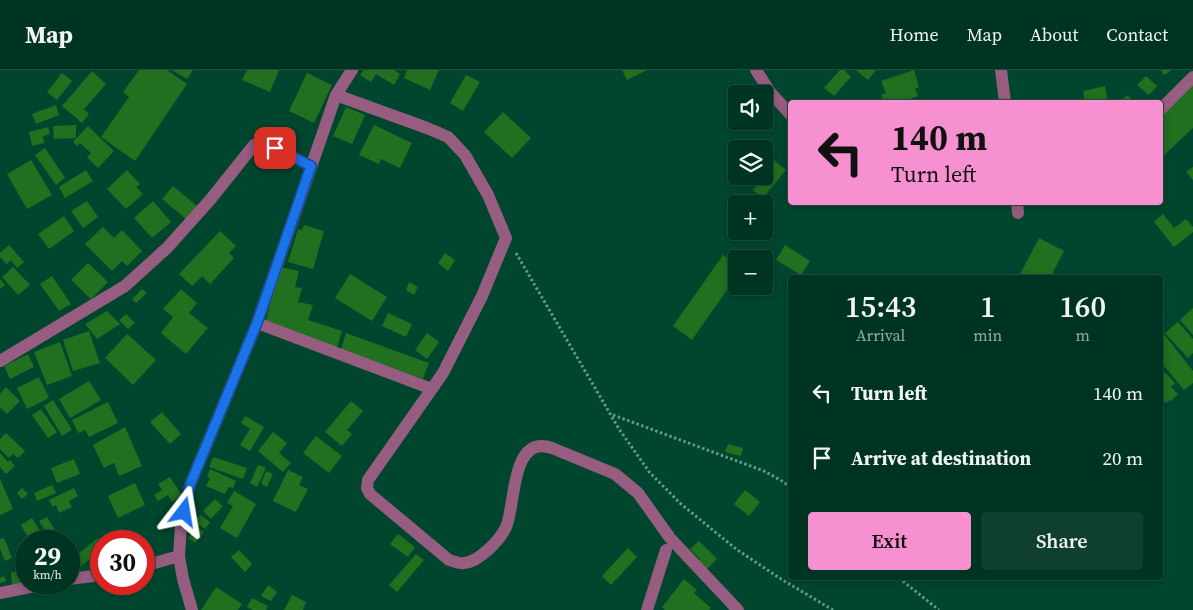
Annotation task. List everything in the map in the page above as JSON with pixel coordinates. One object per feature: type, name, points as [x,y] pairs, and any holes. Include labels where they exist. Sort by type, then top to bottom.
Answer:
[{"type":"street","points":[[192,610],[179,556],[181,525],[190,485],[257,323],[336,95],[352,70]]},
{"type":"street","points":[[756,70],[770,92],[788,112]]},
{"type":"street","points":[[1000,70],[1004,100]]},
{"type":"street","points":[[1163,107],[1193,77]]},
{"type":"street","points":[[336,95],[448,137],[465,155],[488,195],[506,238],[478,304],[443,373],[368,480],[367,488],[370,494],[448,560],[462,564],[474,561],[484,554],[506,527],[515,478],[524,458],[542,444],[615,474],[638,492],[670,538],[738,610]]},
{"type":"street","points":[[0,361],[125,286],[167,248],[210,200],[254,145],[263,142],[311,166]]},
{"type":"street","points":[[257,323],[432,389]]},
{"type":"street","points":[[647,610],[666,550]]},
{"type":"street","points":[[155,563],[179,556]]},
{"type":"street","points":[[0,593],[15,590]]},
{"type":"path","points":[[506,238],[612,415],[650,474],[681,504],[736,549],[833,610]]},
{"type":"path","points":[[612,415],[764,471],[788,486]]},
{"type":"path","points":[[902,580],[939,610]]},
{"type":"building","points":[[139,70],[167,70],[187,84],[135,161],[101,137],[129,97],[123,92]]},
{"type":"building","points":[[172,70],[193,70],[187,79]]},
{"type":"building","points":[[247,70],[279,70],[270,92],[242,80]]},
{"type":"building","points":[[364,70],[394,70],[400,74],[394,85],[376,74],[371,82],[360,75]]},
{"type":"building","points":[[407,70],[439,70],[430,90],[404,78]]},
{"type":"building","points":[[622,70],[647,70],[627,80]]},
{"type":"building","points":[[840,70],[844,70],[851,77],[834,96],[824,88]]},
{"type":"building","points":[[856,70],[876,70],[868,80]]},
{"type":"building","points":[[914,70],[919,87],[915,89],[918,96],[907,100],[883,100],[881,95],[886,93],[881,81]]},
{"type":"building","points":[[1161,70],[1172,70],[1164,75]]},
{"type":"building","points":[[92,71],[106,84],[84,109],[89,114],[82,123],[62,106]]},
{"type":"building","points":[[62,73],[72,81],[57,100],[47,92]]},
{"type":"building","points":[[307,73],[332,85],[314,123],[289,111]]},
{"type":"building","points":[[466,75],[480,82],[463,111],[450,103]]},
{"type":"building","points":[[1146,76],[1157,86],[1149,95],[1137,85]]},
{"type":"building","points":[[1193,83],[1193,128],[1163,156],[1164,128],[1163,110]]},
{"type":"building","points":[[1105,86],[1108,100],[1085,100],[1083,91]]},
{"type":"building","points":[[1128,95],[1132,100],[1121,100]]},
{"type":"building","points":[[56,105],[59,115],[36,124],[32,114]]},
{"type":"building","points":[[346,107],[365,115],[352,144],[333,136]]},
{"type":"building","points":[[503,112],[531,138],[512,158],[484,132]]},
{"type":"building","points":[[76,125],[76,138],[54,139],[53,126]]},
{"type":"building","points":[[374,125],[412,143],[400,168],[381,159],[379,164],[359,155]]},
{"type":"building","points":[[88,126],[114,151],[98,168],[87,157],[91,153],[80,143],[77,146],[73,142]]},
{"type":"building","points":[[48,127],[50,134],[43,136],[44,143],[32,146],[29,132]]},
{"type":"building","points":[[45,148],[65,178],[56,185],[35,155]]},
{"type":"building","points":[[773,159],[786,170],[765,195],[759,195],[753,190],[757,185],[773,185]]},
{"type":"building","points":[[31,160],[52,195],[27,209],[7,174]]},
{"type":"building","points":[[1193,167],[1193,180],[1186,172]]},
{"type":"building","points":[[86,170],[93,181],[65,198],[59,187]]},
{"type":"building","points":[[127,170],[140,184],[136,187],[143,194],[126,209],[107,189]]},
{"type":"building","points":[[173,186],[197,206],[186,219],[162,199]]},
{"type":"building","points":[[87,201],[98,217],[83,228],[71,211]]},
{"type":"building","points":[[153,201],[171,222],[152,238],[134,218]]},
{"type":"building","points":[[1163,214],[1174,228],[1186,219],[1193,227],[1193,232],[1174,247],[1154,222]]},
{"type":"building","points":[[64,216],[74,231],[49,249],[38,234]]},
{"type":"building","points":[[304,225],[324,231],[313,269],[288,262],[298,229],[302,230]]},
{"type":"building","points":[[103,227],[114,238],[122,230],[142,251],[127,266],[122,261],[112,271],[85,244]]},
{"type":"building","points":[[220,231],[236,246],[229,253],[234,258],[210,284],[202,276],[192,286],[179,274]]},
{"type":"building","points":[[1039,238],[1064,251],[1052,275],[1020,275]]},
{"type":"building","points":[[9,245],[24,262],[17,268],[11,260],[7,264],[0,257],[0,253]]},
{"type":"building","points":[[785,245],[810,261],[801,275],[776,260]]},
{"type":"building","points":[[445,253],[455,260],[448,271],[438,263]]},
{"type":"building","points":[[723,255],[728,259],[728,288],[692,340],[673,326]]},
{"type":"building","points":[[88,263],[108,282],[91,299],[71,280]]},
{"type":"building","points":[[13,267],[30,285],[18,295],[2,277]]},
{"type":"building","points":[[280,267],[299,271],[295,287],[302,288],[298,302],[313,305],[308,320],[342,331],[337,348],[265,324]]},
{"type":"building","points":[[350,274],[387,297],[372,321],[335,298]]},
{"type":"building","points":[[52,276],[71,304],[59,311],[40,284]]},
{"type":"building","points":[[0,279],[5,285],[0,289]]},
{"type":"building","points":[[409,282],[418,287],[414,295],[406,290]]},
{"type":"building","points":[[142,289],[147,293],[136,303],[132,299]]},
{"type":"building","points":[[181,289],[197,303],[189,313],[208,328],[186,354],[161,333],[173,317],[163,309]]},
{"type":"building","points":[[1193,308],[1193,335],[1180,320]]},
{"type":"building","points":[[107,311],[120,324],[97,339],[85,324]]},
{"type":"building","points":[[388,313],[412,324],[406,337],[382,326]]},
{"type":"building","points":[[126,314],[135,323],[128,329],[119,320]]},
{"type":"building","points":[[1178,322],[1193,339],[1193,353],[1188,358],[1165,333]]},
{"type":"building","points":[[89,331],[100,363],[73,371],[63,340]]},
{"type":"building","points":[[346,333],[429,363],[423,379],[341,349]]},
{"type":"building","points":[[427,333],[439,342],[427,359],[415,350]]},
{"type":"building","points":[[1163,333],[1193,371],[1193,383],[1184,390],[1163,365]]},
{"type":"building","points":[[127,334],[156,360],[133,385],[105,358]]},
{"type":"building","points":[[60,342],[72,376],[47,385],[34,352]]},
{"type":"building","points":[[28,354],[34,367],[10,379],[4,366]]},
{"type":"building","points":[[1165,372],[1175,383],[1171,387],[1178,394],[1166,403],[1163,400],[1163,374]]},
{"type":"building","points":[[39,377],[49,398],[27,409],[17,388]]},
{"type":"building","points":[[89,381],[101,400],[70,418],[59,399]]},
{"type":"building","points":[[6,387],[20,401],[7,414],[0,407],[0,394]]},
{"type":"building","points":[[53,400],[72,430],[62,436],[44,406]]},
{"type":"building","points":[[351,401],[363,411],[347,430],[352,434],[342,446],[325,432]]},
{"type":"building","points":[[108,402],[118,423],[89,437],[85,430],[78,433],[72,420]]},
{"type":"building","points":[[41,409],[57,432],[48,438],[32,415]]},
{"type":"building","points":[[162,412],[181,434],[170,444],[150,422]]},
{"type":"building","points":[[245,416],[264,427],[250,451],[240,445],[250,429],[241,423]]},
{"type":"building","points":[[125,427],[142,466],[119,476],[114,463],[104,468],[93,445]]},
{"type":"building","points":[[273,432],[287,443],[279,453],[291,463],[283,472],[258,451]]},
{"type":"building","points":[[6,433],[25,451],[18,458],[13,454],[9,458],[0,449],[0,439]]},
{"type":"building","points":[[316,436],[342,456],[329,473],[303,453]]},
{"type":"building","points":[[728,444],[743,448],[741,456],[725,452]]},
{"type":"building","points":[[0,453],[8,462],[10,460],[15,466],[6,474],[0,467]]},
{"type":"building","points":[[213,457],[247,468],[243,479],[209,467]]},
{"type":"building","points":[[74,459],[80,474],[57,483],[51,468]]},
{"type":"building","points":[[258,465],[266,468],[257,487],[250,483]]},
{"type":"building","points":[[210,469],[236,481],[233,488],[229,487],[225,494],[206,486],[210,478],[207,476]]},
{"type":"building","points":[[288,470],[303,477],[299,485],[308,489],[296,512],[273,501]]},
{"type":"building","points":[[266,471],[273,474],[267,487],[261,484]]},
{"type":"building","points":[[170,477],[182,495],[172,502],[168,495],[158,501],[154,495],[162,490],[158,484]]},
{"type":"building","points":[[0,479],[13,509],[0,515]]},
{"type":"building","points":[[135,483],[145,505],[118,518],[108,496]]},
{"type":"building","points":[[52,485],[56,493],[37,501],[34,493]]},
{"type":"building","points":[[22,488],[28,494],[22,499],[17,493]]},
{"type":"building","points":[[74,488],[78,496],[69,501],[72,507],[59,513],[56,505],[53,507],[49,500]]},
{"type":"building","points":[[745,490],[760,502],[749,516],[734,504]]},
{"type":"building","points":[[234,491],[256,504],[237,538],[220,528],[233,506],[227,503]]},
{"type":"building","points":[[215,499],[223,506],[211,519],[203,511]]},
{"type":"building","points":[[200,515],[210,522],[205,529],[194,523]]},
{"type":"building","points":[[47,517],[55,530],[45,530],[39,521]]},
{"type":"building","points":[[32,518],[39,530],[24,530],[21,525]]},
{"type":"building","points":[[197,527],[204,532],[195,543],[188,538]]},
{"type":"building","points":[[398,534],[415,547],[408,557],[390,544]]},
{"type":"building","points":[[4,538],[12,558],[5,561],[0,549],[0,539]]},
{"type":"building","points":[[699,541],[717,559],[705,571],[697,562],[700,559],[690,549]]},
{"type":"building","points":[[90,544],[90,559],[80,567],[80,552]]},
{"type":"building","points":[[628,548],[637,557],[611,585],[602,576]]},
{"type":"building","points":[[239,550],[252,564],[245,572],[231,557]]},
{"type":"building","points":[[416,554],[424,560],[397,592],[389,585]]},
{"type":"building","points":[[11,572],[15,572],[15,586],[12,586]]},
{"type":"building","points":[[4,576],[6,581],[0,583],[0,578]]},
{"type":"building","points":[[684,579],[697,590],[694,593],[711,608],[709,610],[665,610],[662,607]]},
{"type":"building","points":[[268,585],[277,592],[271,601],[261,596]]},
{"type":"building","points":[[216,587],[242,604],[238,610],[201,610]]},
{"type":"building","points":[[292,595],[306,602],[303,610],[284,610]]},
{"type":"building","points":[[252,598],[268,606],[266,610],[253,610],[247,607]]},
{"type":"route","points":[[184,512],[190,485],[257,323],[311,166],[275,148]]}]
